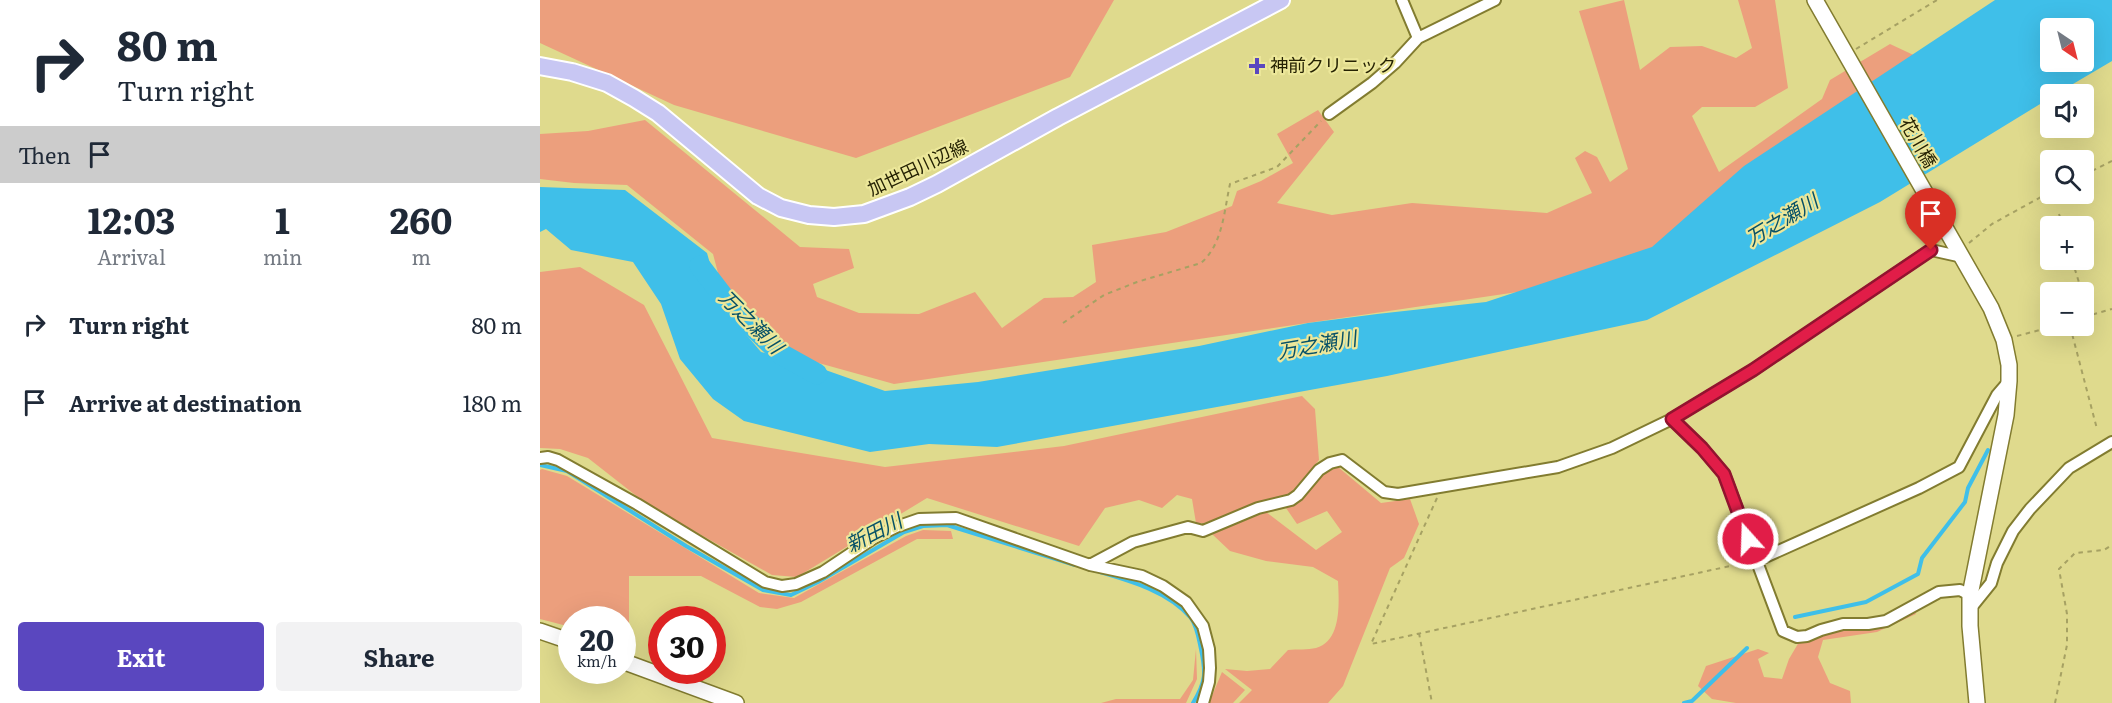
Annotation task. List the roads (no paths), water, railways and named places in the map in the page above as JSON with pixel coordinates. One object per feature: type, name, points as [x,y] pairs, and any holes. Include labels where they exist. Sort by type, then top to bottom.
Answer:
[{"type":"main road","name":"加世田川辺線","points":[[540,66],[572,72],[607,84],[634,98],[658,113],[758,196],[781,208],[809,215],[834,217],[864,214],[937,184],[1058,117],[1281,0]]},
{"type":"street","points":[[1402,0],[1418,38]]},
{"type":"street","points":[[1329,114],[1395,63],[1418,38],[1495,0]]},
{"type":"street","name":"花川橋","points":[[1815,0],[1991,308],[2004,340],[2009,365],[2006,415],[1970,602],[1977,703]]},
{"type":"street","points":[[1090,565],[1133,542],[1188,526],[1203,531],[1258,508],[1291,500],[1319,470],[1330,463],[1342,460],[1384,492],[1398,494],[1558,466],[1612,448],[1672,419],[1753,370],[1931,250],[1963,259]]},
{"type":"street","points":[[1756,561],[1919,488],[1959,467],[1997,395],[2009,381]]},
{"type":"street","points":[[1672,419],[1702,448],[1724,474],[1783,631],[1797,637],[1844,624],[1886,621],[1939,592],[1960,590],[1970,602],[1991,583],[1997,563],[2013,531],[2030,509],[2069,468],[2112,442]]},
{"type":"street","points":[[540,458],[548,457],[558,460],[637,504],[765,582],[782,586],[796,584],[823,572],[874,537],[919,519],[956,518],[1090,565],[1142,576],[1163,586],[1186,602],[1203,626],[1210,668],[1203,703]]},
{"type":"street","points":[[540,631],[558,637]]},
{"type":"street","points":[[636,666],[736,703]]},
{"type":"water","points":[[1995,0],[2112,0],[2112,61],[2094,72],[2094,18],[2040,18],[2040,72],[2093,72],[2073,84],[2040,84],[2040,104],[1880,202],[1647,320],[1387,376],[997,447],[929,444],[870,452],[744,421],[713,399],[680,359],[661,304],[633,262],[571,250],[546,229],[540,232],[540,187],[625,190],[707,253],[722,306],[761,352],[817,367],[885,391],[978,382],[1199,346],[1308,323],[1486,302],[1652,247],[1744,166]]},
{"type":"waterway","name":"万之瀬川","points":[[700,266],[729,304],[781,354],[817,374]]},
{"type":"waterway","points":[[1795,617],[1866,602],[1918,574],[1922,558],[1965,502],[1968,488],[1988,450]]},
{"type":"waterway","name":"新田川","points":[[540,465],[567,471],[686,546],[763,590],[791,595],[904,532],[923,526],[947,525],[1075,565]]},
{"type":"waterway","name":"新田川","points":[[1100,572],[1161,594],[1191,618],[1198,633],[1204,671],[1203,683],[1193,703]]},
{"type":"waterway","points":[[1684,703],[1692,701],[1747,648]]},
{"type":"place","name":"神前クリニック","points":[[1257,66]]}]
